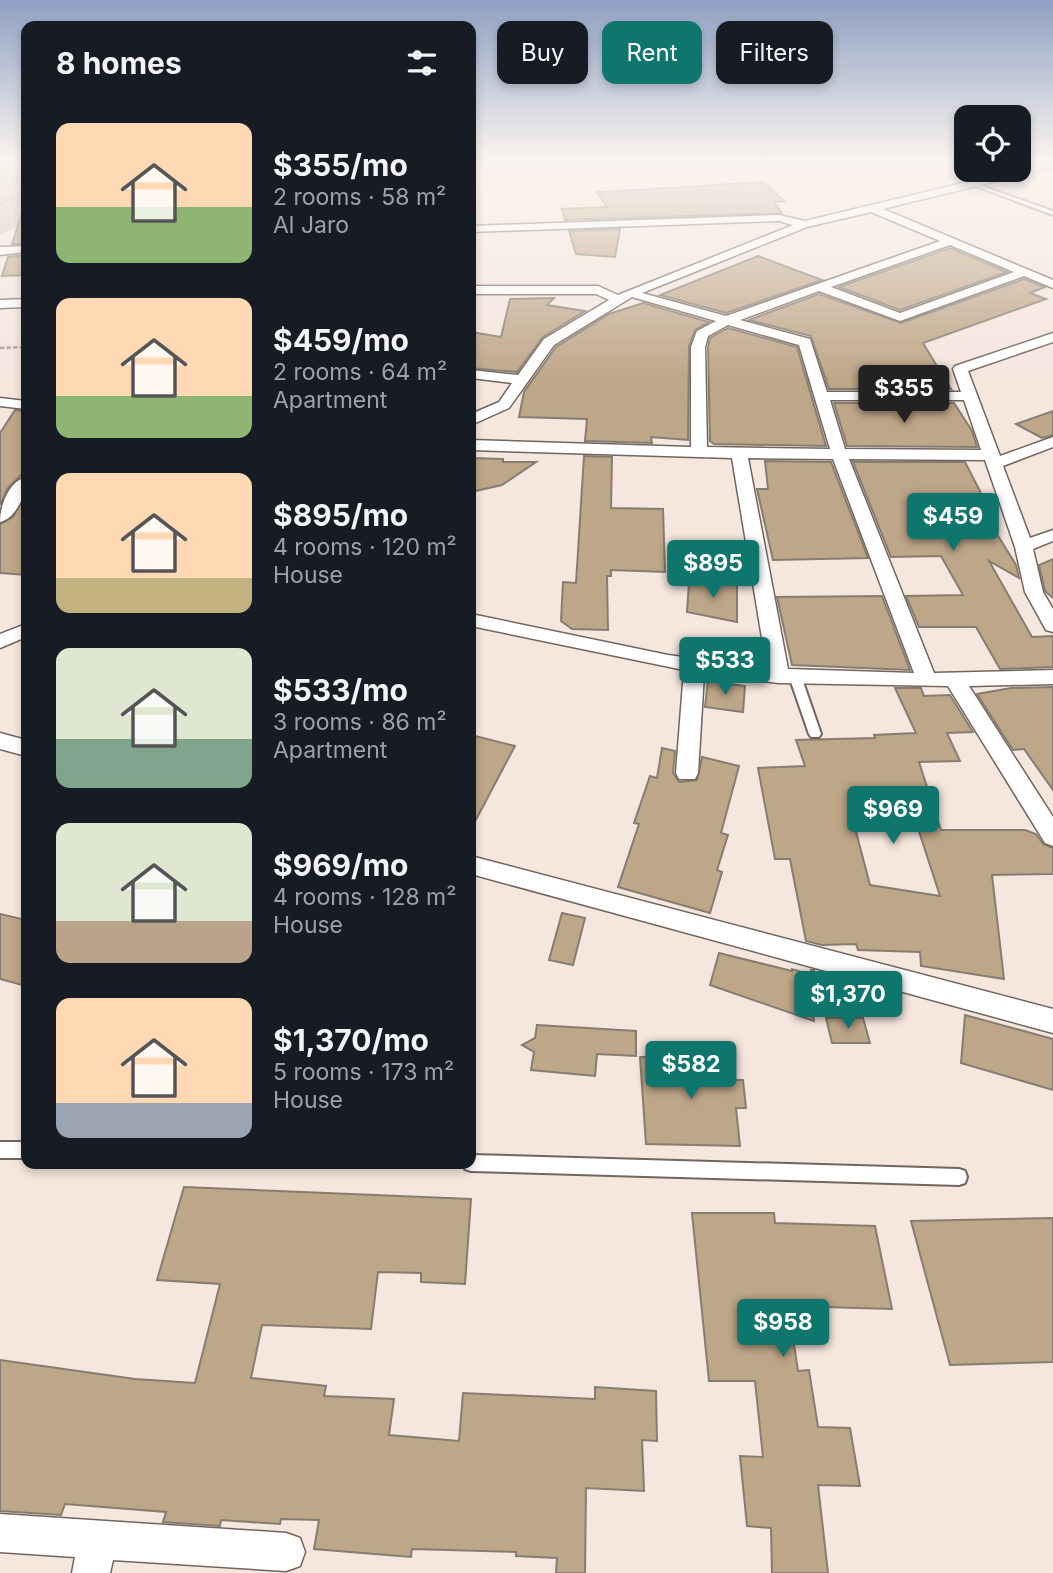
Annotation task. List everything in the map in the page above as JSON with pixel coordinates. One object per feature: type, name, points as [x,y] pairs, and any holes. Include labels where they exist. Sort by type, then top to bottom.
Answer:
[{"type":"street","points":[[476,418],[505,405],[549,342],[617,299],[779,233]]},
{"type":"street","points":[[932,233],[1053,284]]},
{"type":"street","points":[[699,450],[698,347],[702,334],[729,320],[950,241]]},
{"type":"street","points":[[0,251],[21,249]]},
{"type":"street","points":[[819,287],[900,317],[1025,272]]},
{"type":"street","points":[[476,290],[598,290],[617,299]]},
{"type":"street","points":[[476,298],[492,290]]},
{"type":"street","points":[[630,293],[806,342],[839,454],[927,680]]},
{"type":"street","points":[[0,304],[21,303]]},
{"type":"street","points":[[1053,337],[960,369],[1024,547],[1034,592],[1053,626]]},
{"type":"street","points":[[476,375],[522,380]]},
{"type":"street","points":[[822,396],[971,397]]},
{"type":"street","points":[[0,402],[21,404]]},
{"type":"street","points":[[476,444],[994,459],[1053,442]]},
{"type":"street","points":[[739,453],[787,676]]},
{"type":"street","points":[[1,514],[21,488]]},
{"type":"street","points":[[1,514],[21,513]]},
{"type":"street","points":[[1024,547],[1053,535]]},
{"type":"street","points":[[476,621],[694,666],[787,676],[927,680],[1053,677]]},
{"type":"street","points":[[0,642],[21,632]]},
{"type":"street","points":[[687,773],[694,666]]},
{"type":"street","points":[[955,680],[1053,837]]},
{"type":"street","points":[[0,741],[21,747]]},
{"type":"street","points":[[476,866],[1053,1021]]},
{"type":"street","points":[[0,1533],[94,1557],[286,1552]]},
{"type":"lane","points":[[787,676],[815,734]]},
{"type":"lane","points":[[0,1150],[21,1150]]},
{"type":"lane","points":[[476,1163],[959,1177]]},
{"type":"path","points":[[0,348],[21,347]]},
{"type":"building","points":[[15,233],[21,233],[21,244],[12,244]]},
{"type":"building","points":[[570,233],[619,233],[615,257],[576,254]]},
{"type":"building","points":[[950,248],[1007,272],[900,310],[839,287]]},
{"type":"building","points":[[21,256],[21,275],[2,276],[8,257]]},
{"type":"building","points":[[758,256],[822,280],[726,313],[660,295]]},
{"type":"building","points":[[1024,279],[1045,287],[1030,293],[1046,299],[923,343],[951,389],[944,386],[946,389],[829,389],[811,336],[749,320],[819,294],[901,323]]},
{"type":"building","points":[[554,298],[547,305],[585,311],[543,337],[517,372],[476,368],[476,333],[501,337],[510,299]]},
{"type":"building","points":[[643,303],[709,322],[695,330],[689,346],[688,440],[651,437],[652,443],[585,441],[587,419],[519,417],[524,392],[556,347],[609,314]]},
{"type":"building","points":[[728,328],[797,347],[826,446],[714,444],[710,441],[708,347],[710,338]]},
{"type":"building","points":[[834,403],[954,403],[972,431],[977,447],[847,446]]},
{"type":"building","points":[[15,410],[21,411],[21,475],[8,488],[0,505],[0,433]]},
{"type":"building","points":[[1053,411],[1053,435],[1042,438],[1016,424]]},
{"type":"building","points":[[584,456],[612,457],[611,508],[663,509],[665,572],[611,570],[611,576],[607,576],[608,630],[572,629],[561,621],[563,582],[576,583]]},
{"type":"building","points":[[476,458],[503,459],[503,462],[536,462],[502,485],[476,491]]},
{"type":"building","points":[[765,461],[831,462],[868,558],[773,560],[757,489],[768,489]]},
{"type":"building","points":[[853,462],[965,462],[980,491],[987,518],[1016,565],[1019,578],[989,561],[1032,637],[1053,636],[1053,667],[1000,669],[976,627],[919,627],[906,596],[963,595],[941,556],[891,557]]},
{"type":"building","points":[[21,503],[21,575],[0,573],[0,524],[13,517]]},
{"type":"building","points":[[1053,559],[1053,598],[1045,591],[1039,565]]},
{"type":"building","points":[[689,582],[737,585],[737,622],[687,612]]},
{"type":"building","points":[[882,596],[910,670],[792,665],[777,597]]},
{"type":"building","points":[[708,681],[745,686],[743,712],[705,707]]},
{"type":"building","points":[[1053,687],[1053,790],[1024,749],[1013,750],[977,694],[1011,688]]},
{"type":"building","points":[[895,688],[921,688],[924,696],[950,695],[973,732],[947,733],[960,761],[919,762],[941,830],[1025,830],[1036,834],[1043,844],[1053,848],[1053,874],[992,875],[1004,979],[921,966],[920,952],[858,950],[856,944],[822,945],[806,941],[790,859],[775,859],[758,768],[805,766],[796,740],[875,738],[874,735],[916,733]],"holes":[[[850,809],[912,810],[940,896],[870,885]]]},
{"type":"building","points":[[476,736],[515,746],[476,820]]},
{"type":"building","points":[[662,748],[675,751],[673,773],[679,782],[697,780],[702,757],[739,766],[721,833],[728,835],[717,870],[722,872],[710,913],[618,887],[639,824],[634,823],[650,776],[657,778]]},
{"type":"building","points":[[562,913],[585,918],[573,965],[549,960]]},
{"type":"building","points":[[0,914],[21,919],[21,985],[0,979]]},
{"type":"building","points":[[719,953],[812,975],[811,970],[814,970],[809,987],[814,1021],[710,985]]},
{"type":"building","points":[[965,1015],[1053,1039],[1053,1090],[961,1063]]},
{"type":"building","points":[[826,1018],[863,1018],[870,1043],[832,1043]]},
{"type":"building","points":[[537,1025],[636,1031],[636,1056],[597,1054],[595,1076],[531,1070],[534,1052],[522,1045],[535,1038]]},
{"type":"building","points":[[640,1057],[729,1058],[732,1080],[743,1080],[746,1108],[736,1108],[740,1146],[646,1144]]},
{"type":"building","points":[[184,1187],[471,1199],[465,1284],[421,1282],[421,1273],[378,1272],[371,1329],[262,1325],[251,1378],[326,1386],[324,1396],[394,1399],[389,1435],[459,1441],[463,1393],[595,1399],[595,1387],[656,1391],[657,1441],[642,1440],[644,1491],[586,1488],[585,1573],[556,1573],[557,1558],[516,1556],[516,1552],[412,1549],[411,1557],[314,1549],[319,1520],[281,1519],[280,1524],[221,1520],[220,1526],[163,1522],[166,1512],[65,1504],[61,1515],[0,1511],[0,1360],[135,1379],[195,1383],[220,1284],[157,1280]]},
{"type":"building","points":[[692,1213],[774,1213],[775,1223],[875,1226],[892,1309],[788,1306],[798,1371],[809,1370],[818,1427],[850,1428],[860,1486],[818,1485],[828,1573],[772,1573],[771,1528],[747,1526],[740,1456],[763,1457],[755,1381],[709,1381]]},
{"type":"building","points":[[1053,1218],[1053,1362],[950,1365],[911,1221]]}]
